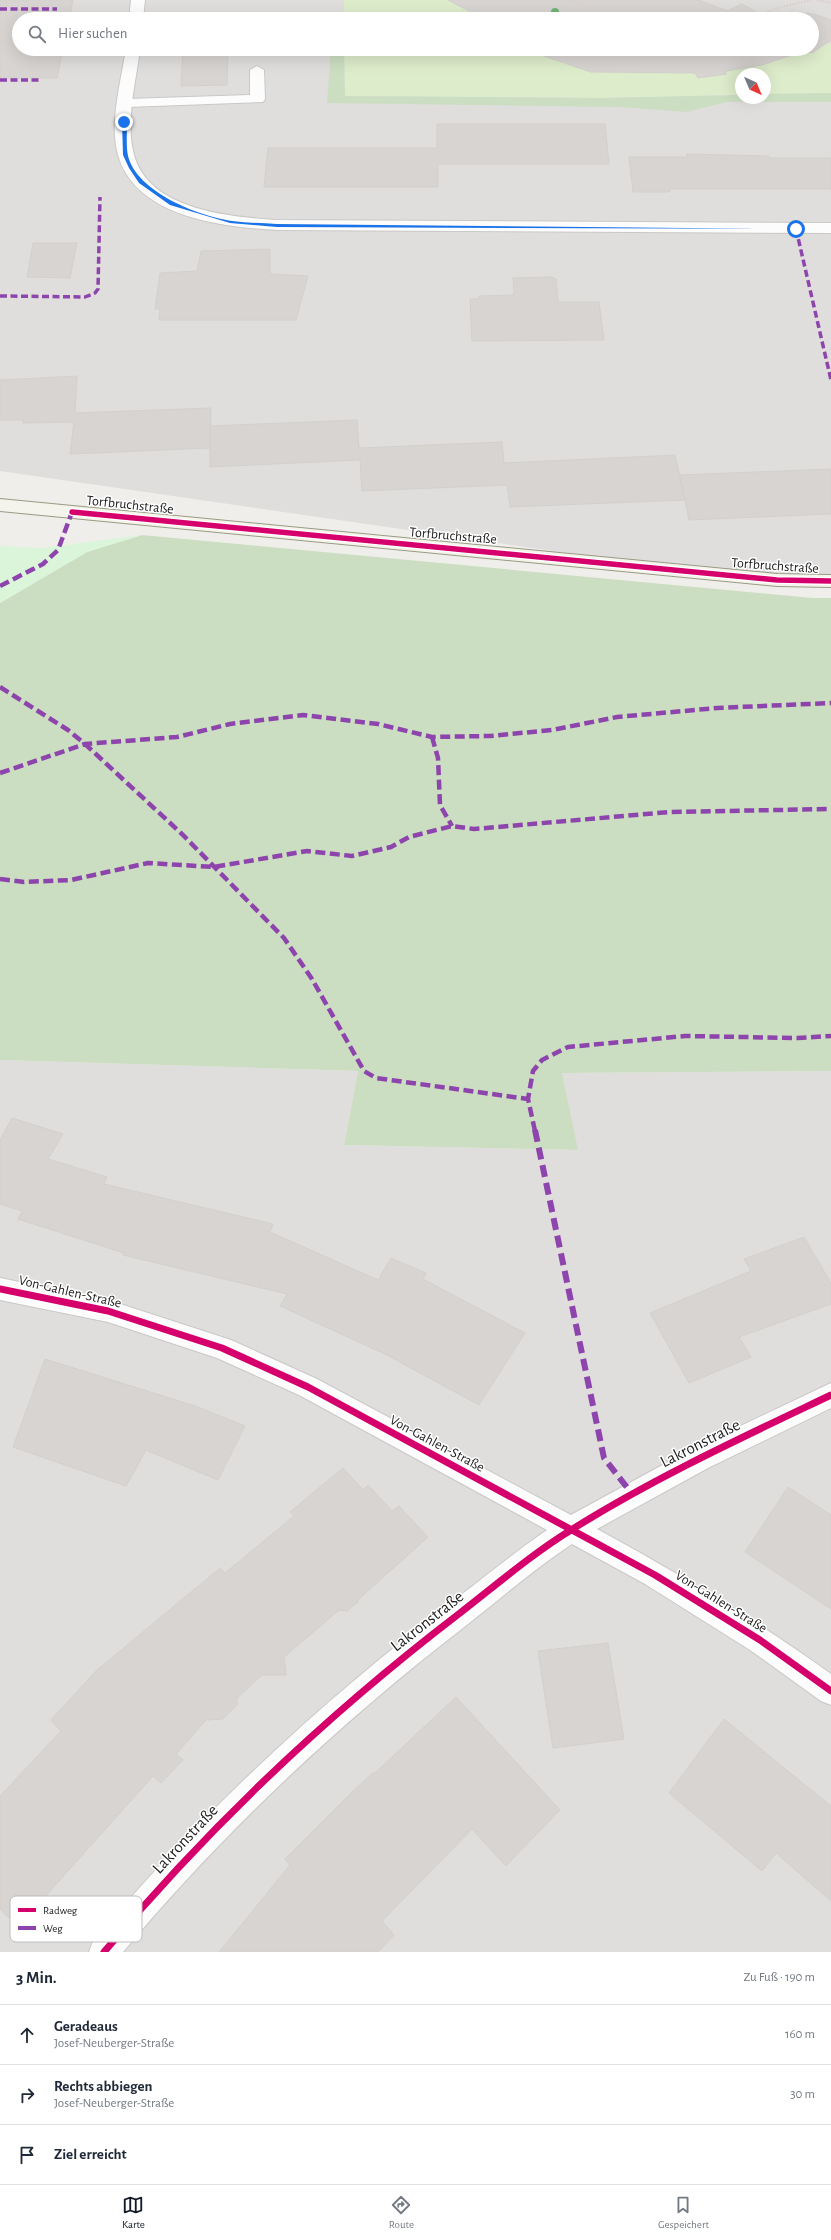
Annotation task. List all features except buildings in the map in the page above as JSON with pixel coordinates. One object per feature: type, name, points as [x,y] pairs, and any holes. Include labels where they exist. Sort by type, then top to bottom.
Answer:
[{"type":"main road","name":"Torfbruchstraße","points":[[0,505],[776,580],[831,581]]},
{"type":"street","points":[[137,12],[138,0]]},
{"type":"street","points":[[132,56],[124,122],[126,155],[131,168],[141,182],[172,204],[230,222],[277,226],[831,228]]},
{"type":"street","points":[[127,103],[258,99],[257,70]]},
{"type":"street","name":"Von-Gahlen-Straße","points":[[0,1289],[108,1312],[222,1348],[308,1387],[570,1531],[661,1579],[760,1640],[831,1691]]},
{"type":"street","name":"Lakronstraße","points":[[142,1906],[248,1793],[343,1706],[428,1637],[570,1531],[660,1479],[831,1395]]},
{"type":"street","name":"Lakronstraße","points":[[104,1952],[112,1942]]},
{"type":"path","points":[[574,0],[586,12]]},
{"type":"path","points":[[769,12],[798,1],[811,0]]},
{"type":"path","points":[[817,0],[831,3]]},
{"type":"shaded area","points":[[0,0],[831,0],[831,578],[670,568],[0,471]]},
{"type":"shaded area","points":[[0,1060],[358,1071],[344,1145],[577,1150],[562,1073],[831,1071],[831,1952],[0,1952]]},
{"type":"green space","points":[[344,0],[482,0],[493,12],[344,12]]},
{"type":"green space","points":[[827,43],[831,44],[831,93],[771,94],[771,68],[744,68],[762,65],[789,56],[819,56],[819,48]]},
{"type":"green space","points":[[330,56],[344,56],[345,96],[602,98],[735,95],[735,102],[727,102],[686,112],[620,107],[327,103]]},
{"type":"green space","points":[[344,56],[544,56],[620,69],[695,73],[698,78],[727,75],[726,71],[735,70],[735,95],[602,98],[345,96]]},
{"type":"green space","points":[[831,93],[831,102],[771,102],[771,94]]},
{"type":"green space","points":[[142,535],[812,598],[831,598],[831,1071],[562,1073],[578,1150],[344,1145],[358,1071],[0,1060],[0,603],[87,552]]},
{"type":"green space","points":[[142,535],[87,552],[0,603],[0,546],[42,548]]},
{"type":"marked path","points":[[0,9],[57,9]]},
{"type":"marked path","points":[[0,80],[42,80]]},
{"type":"marked path","points":[[0,296],[85,297],[95,293],[98,289],[100,197]]},
{"type":"marked path","points":[[796,229],[831,380]]},
{"type":"marked path","points":[[0,586],[43,564],[58,550],[72,512]]},
{"type":"marked path","points":[[0,687],[68,730],[85,744],[183,835],[284,938],[312,979],[364,1071],[376,1078],[528,1099]]},
{"type":"marked path","points":[[0,773],[85,744],[177,737],[230,724],[303,715],[378,724],[432,737],[490,736],[552,730],[617,717],[717,708],[831,703]]},
{"type":"marked path","points":[[432,737],[438,758],[440,805],[452,826]]},
{"type":"marked path","points":[[0,879],[24,882],[71,880],[148,863],[214,867],[307,851],[352,856],[391,847],[409,837],[452,826],[474,829],[670,812],[831,809]]},
{"type":"marked path","points":[[633,1495],[604,1458],[528,1099],[533,1071],[537,1065],[549,1055],[568,1047],[685,1036],[798,1038],[831,1036]]},
{"type":"cycle path","points":[[72,512],[777,580],[831,581]]},
{"type":"cycle path","points":[[0,1289],[108,1311],[222,1348],[308,1387],[655,1575],[760,1640],[831,1691]]},
{"type":"cycle path","points":[[142,1907],[232,1810],[325,1722],[423,1641],[546,1547],[571,1530],[634,1493],[831,1395]]},
{"type":"cycle path","points":[[104,1952],[112,1942]]},
{"type":"route","points":[[124,122],[126,155],[131,168],[141,182],[172,204],[190,211],[230,222],[277,226],[796,229]]}]
